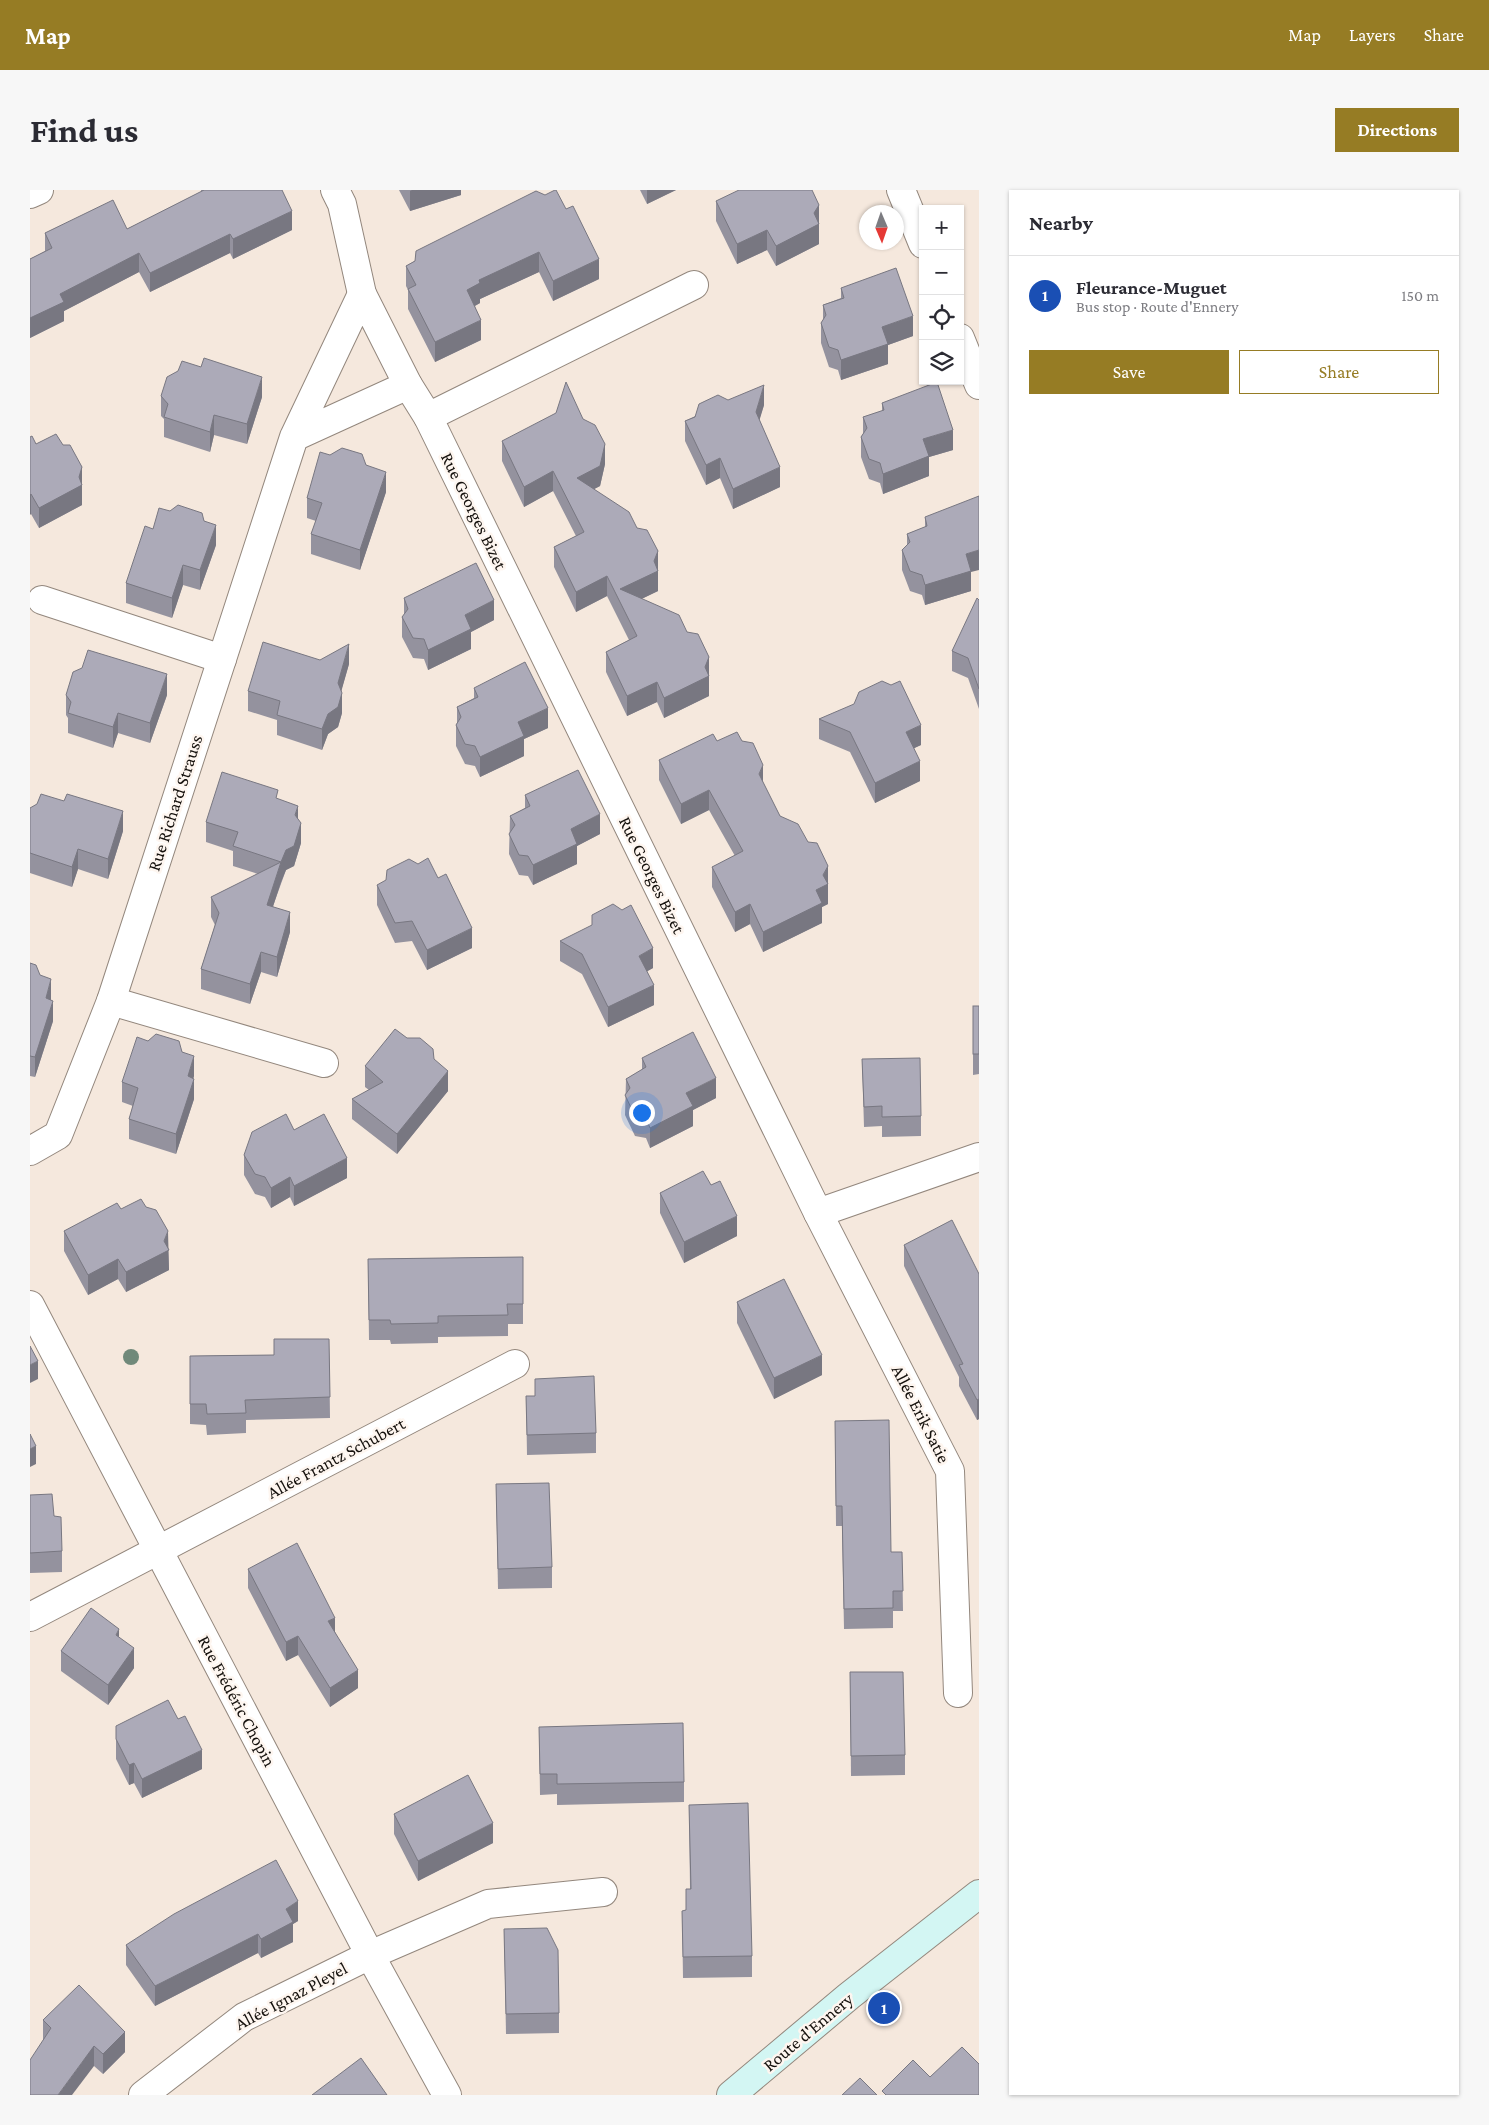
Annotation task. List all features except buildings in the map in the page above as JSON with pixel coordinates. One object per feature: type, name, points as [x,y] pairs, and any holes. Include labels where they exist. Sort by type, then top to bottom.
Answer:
[{"type":"street","points":[[30,194],[39,190]]},
{"type":"street","points":[[335,190],[342,204],[362,294]]},
{"type":"street","points":[[901,190],[919,234]]},
{"type":"street","points":[[428,417],[694,285]]},
{"type":"street","name":"Rue Georges Bizet","points":[[362,294],[408,385],[428,417],[818,1213]]},
{"type":"street","name":"Rue Richard Strauss","points":[[30,1151],[58,1135],[112,1001],[294,437],[362,294]]},
{"type":"street","points":[[961,340],[979,385]]},
{"type":"street","points":[[294,437],[408,385]]},
{"type":"street","points":[[42,600],[222,659]]},
{"type":"street","points":[[112,1001],[324,1063]]},
{"type":"street","points":[[818,1213],[979,1157]]},
{"type":"street","name":"Allée Erik Satie","points":[[818,1213],[950,1471],[958,1693]]},
{"type":"street","name":"Rue Frédéric Chopin","points":[[30,1305],[157,1552],[447,2095]]},
{"type":"street","name":"Allée Frantz Schubert","points":[[30,1617],[515,1364]]},
{"type":"street","name":"Allée Ignaz Pleyel","points":[[143,2095],[244,2017],[370,1954],[488,1904],[603,1892]]},
{"type":"street","name":"Route d'Ennery","points":[[731,2095],[849,1996],[979,1894]]},
{"type":"place","name":"Fleurance-Muguet","points":[[884,2008]]}]
